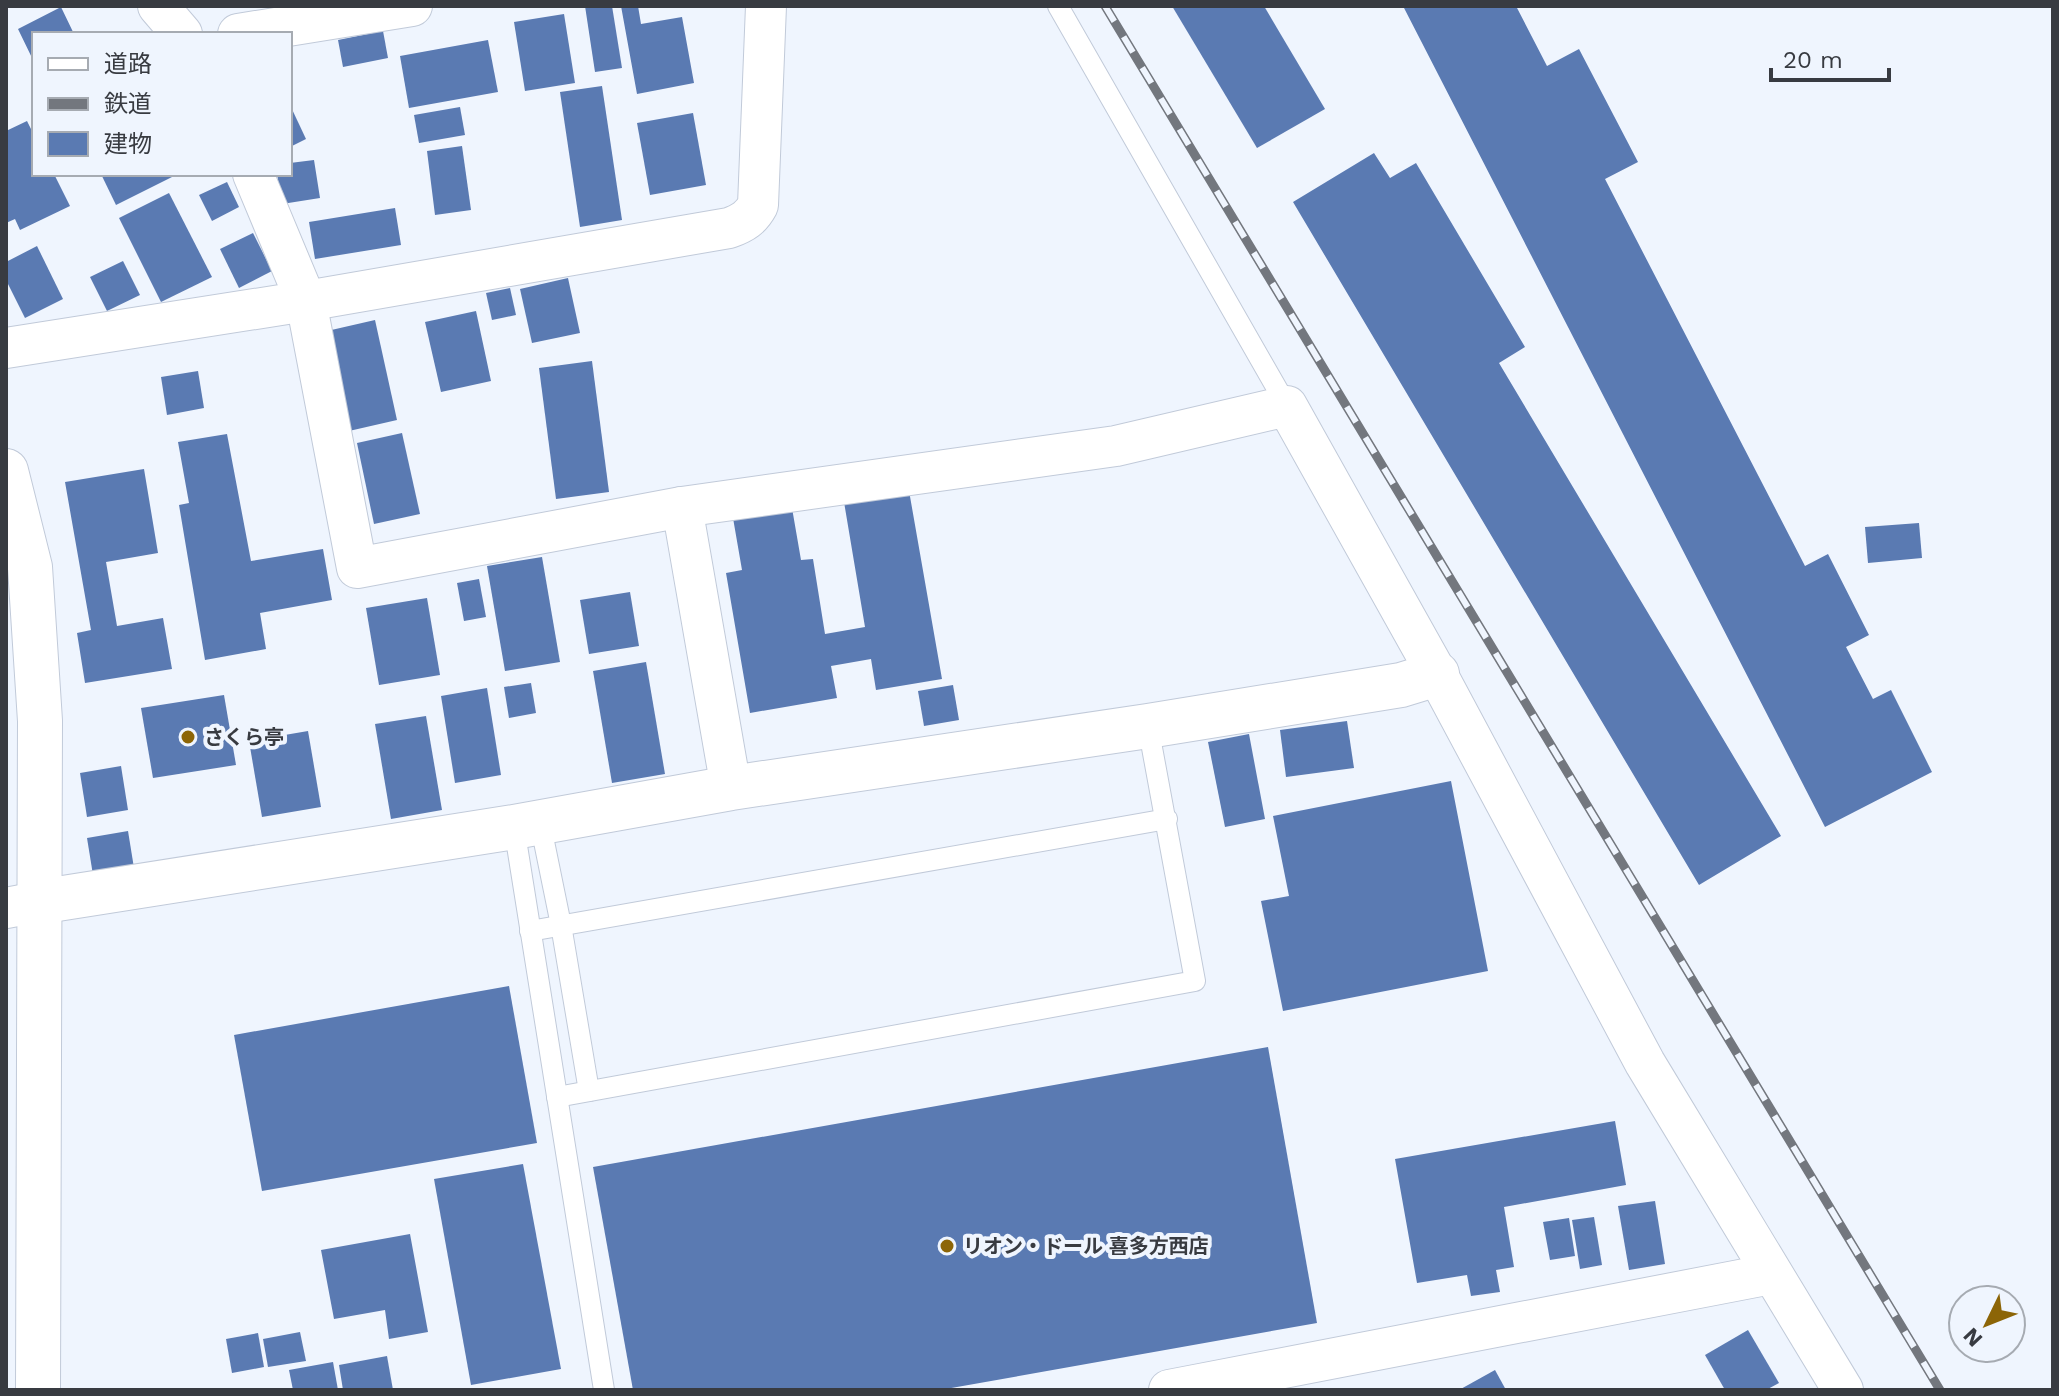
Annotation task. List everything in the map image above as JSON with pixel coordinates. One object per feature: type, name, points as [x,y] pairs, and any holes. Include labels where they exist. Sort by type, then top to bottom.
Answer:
[{"type":"street","points":[[158,6],[180,32]]},
{"type":"street","points":[[250,32],[412,6]]},
{"type":"street","points":[[6,348],[306,301],[743,224],[758,205],[766,6]]},
{"type":"street","points":[[254,176],[306,301],[357,568],[682,507],[1116,446],[1287,406],[1437,674],[1645,1063],[1843,1390]]},
{"type":"street","points":[[6,471],[30,567],[40,721],[22,905],[38,1390]]},
{"type":"street","points":[[682,507],[731,788]]},
{"type":"street","points":[[22,905],[527,825],[731,788],[1401,685],[1437,674]]},
{"type":"street","points":[[1169,1390],[1771,1274]]},
{"type":"lane","points":[[1058,6],[1287,406]]},
{"type":"lane","points":[[557,1097],[1195,981],[1148,726]]},
{"type":"lane","points":[[530,931],[1167,819]]},
{"type":"lane","points":[[527,825],[561,925],[589,1091]]},
{"type":"lane","points":[[527,825],[530,931],[604,1390]]},
{"type":"building","points":[[585,6],[612,6],[622,68],[595,72]]},
{"type":"building","points":[[621,6],[638,6],[641,24],[682,17],[694,83],[637,94]]},
{"type":"building","points":[[1172,6],[1264,6],[1325,109],[1257,148]]},
{"type":"building","points":[[1403,6],[1516,6],[1547,66],[1579,49],[1638,162],[1605,179],[1805,566],[1828,554],[1869,635],[1846,647],[1873,699],[1891,690],[1932,772],[1825,827]]},
{"type":"building","points":[[61,7],[73,32],[32,32],[32,58],[18,29]]},
{"type":"building","points":[[564,14],[575,83],[525,91],[514,22]]},
{"type":"building","points":[[383,31],[388,58],[343,67],[338,40]]},
{"type":"building","points":[[488,40],[498,92],[409,108],[400,56]]},
{"type":"building","points":[[602,86],[622,220],[580,227],[560,92]]},
{"type":"building","points":[[460,107],[465,135],[419,143],[414,115]]},
{"type":"building","points":[[292,109],[306,139],[292,146]]},
{"type":"building","points":[[693,113],[706,185],[650,195],[637,123]]},
{"type":"building","points":[[27,121],[32,131],[32,176],[55,176],[70,206],[20,230],[15,219],[6,223],[6,131]]},
{"type":"building","points":[[462,146],[471,210],[435,215],[427,151]]},
{"type":"building","points":[[1374,153],[1390,178],[1416,163],[1525,347],[1499,363],[1781,836],[1699,885],[1293,202]]},
{"type":"building","points":[[314,160],[320,198],[282,204],[277,176],[292,176],[292,163]]},
{"type":"building","points":[[102,176],[174,176],[116,205]]},
{"type":"building","points":[[227,182],[239,207],[212,221],[199,195]]},
{"type":"building","points":[[169,193],[212,277],[161,302],[119,218]]},
{"type":"building","points":[[395,208],[401,245],[315,259],[309,222]]},
{"type":"building","points":[[253,233],[272,271],[239,288],[220,249]]},
{"type":"building","points":[[37,246],[63,299],[25,318],[6,280],[6,262]]},
{"type":"building","points":[[123,261],[140,295],[107,311],[90,277]]},
{"type":"building","points":[[568,278],[580,333],[532,343],[520,289]]},
{"type":"building","points":[[510,288],[516,315],[492,320],[486,293]]},
{"type":"building","points":[[476,311],[491,381],[441,392],[425,322]]},
{"type":"building","points":[[375,320],[397,420],[349,431],[327,331]]},
{"type":"building","points":[[592,361],[609,492],[556,499],[539,368]]},
{"type":"building","points":[[198,371],[204,408],[167,415],[161,377]]},
{"type":"building","points":[[402,433],[420,514],[374,524],[357,443]]},
{"type":"building","points":[[227,434],[251,561],[323,549],[332,600],[260,613],[266,649],[205,660],[179,505],[189,503],[178,442]]},
{"type":"building","points":[[144,469],[158,553],[106,562],[117,626],[163,618],[172,669],[85,683],[77,633],[91,630],[65,482]]},
{"type":"building","points":[[908,485],[942,679],[876,690],[871,659],[831,666],[837,698],[750,713],[726,573],[742,570],[733,518],[792,508],[801,560],[813,559],[825,634],[865,627],[843,496]]},
{"type":"building","points":[[1919,523],[1922,558],[1868,563],[1865,527]]},
{"type":"building","points":[[542,557],[560,662],[505,671],[487,566]]},
{"type":"building","points":[[479,579],[486,617],[464,621],[457,583]]},
{"type":"building","points":[[630,592],[639,646],[589,654],[580,600]]},
{"type":"building","points":[[427,598],[440,675],[379,685],[366,608]]},
{"type":"building","points":[[646,662],[665,774],[612,783],[593,671]]},
{"type":"building","points":[[531,683],[536,713],[509,718],[504,687]]},
{"type":"building","points":[[953,685],[959,720],[924,726],[918,691]]},
{"type":"building","points":[[487,688],[501,775],[455,783],[441,696]]},
{"type":"building","name":"さくら亭","points":[[224,695],[236,765],[153,778],[141,708]]},
{"type":"building","points":[[426,716],[442,810],[391,819],[375,724]]},
{"type":"building","points":[[1347,721],[1354,768],[1286,777],[1280,730]]},
{"type":"building","points":[[308,731],[321,807],[262,817],[249,741]]},
{"type":"building","points":[[1249,734],[1265,819],[1225,827],[1208,742]]},
{"type":"building","points":[[121,766],[128,810],[87,817],[80,773]]},
{"type":"building","points":[[1451,781],[1488,971],[1283,1011],[1261,901],[1289,896],[1273,816]]},
{"type":"building","points":[[128,831],[134,868],[93,875],[87,838]]},
{"type":"building","points":[[509,986],[537,1143],[262,1191],[234,1035]]},
{"type":"building","points":[[1268,1047],[1317,1323],[940,1390],[633,1390],[593,1167]]},
{"type":"building","points":[[1615,1121],[1626,1185],[1504,1207],[1514,1267],[1496,1270],[1500,1292],[1471,1296],[1467,1275],[1417,1283],[1395,1159]]},
{"type":"building","points":[[523,1164],[561,1369],[471,1385],[434,1179]]},
{"type":"building","points":[[1655,1201],[1665,1264],[1629,1270],[1618,1206]]},
{"type":"building","points":[[1594,1217],[1602,1265],[1580,1269],[1572,1220]]},
{"type":"building","points":[[1569,1218],[1575,1256],[1550,1260],[1543,1222]]},
{"type":"building","points":[[410,1234],[428,1332],[389,1339],[385,1310],[334,1319],[321,1250]]},
{"type":"building","points":[[1748,1330],[1779,1383],[1766,1390],[1725,1390],[1705,1355]]},
{"type":"building","points":[[300,1332],[306,1361],[268,1367],[263,1339]]},
{"type":"building","points":[[258,1333],[264,1367],[232,1373],[226,1339]]},
{"type":"building","points":[[387,1356],[393,1390],[343,1390],[339,1365]]},
{"type":"building","points":[[333,1362],[338,1390],[293,1390],[289,1370]]},
{"type":"building","points":[[1495,1370],[1506,1390],[1459,1390]]},
{"type":"railway","points":[[1105,6],[1940,1390]]},
{"type":"place","name":"さくら亭","points":[[188,737]]},
{"type":"place","name":"リオン・ドール 喜多方西店","points":[[947,1246]]}]
